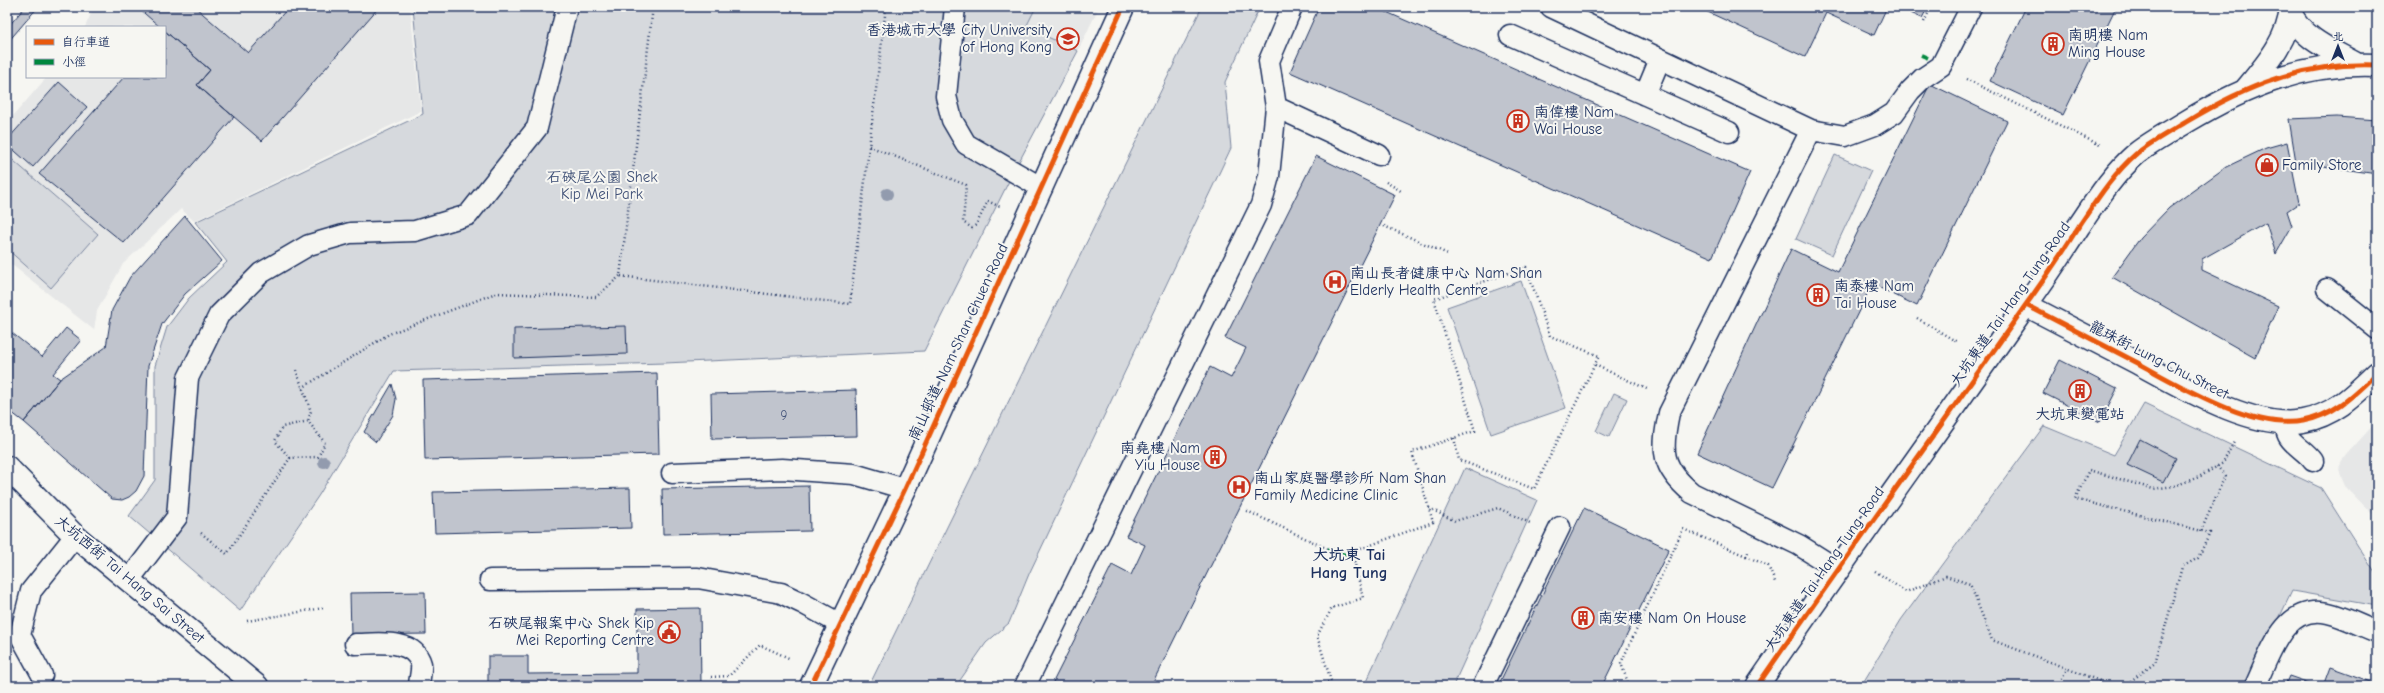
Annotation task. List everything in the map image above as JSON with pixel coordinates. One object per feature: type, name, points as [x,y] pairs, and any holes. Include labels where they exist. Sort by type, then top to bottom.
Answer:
[{"type":"street","name":"南山邨道 Nam Shan Chuen Road","points":[[811,686],[842,625],[1123,7]]},
{"type":"street","points":[[2291,10],[2296,24],[2313,40],[2367,64]]},
{"type":"street","points":[[2247,88],[2274,55],[2291,10]]},
{"type":"street","name":"大坑東道 Tai Hang Tung Road","points":[[1757,686],[1837,569],[2026,305],[2105,188],[2135,155],[2219,102],[2247,88],[2282,76],[2319,68],[2367,64]]},
{"type":"street","name":"龍珠街 Lung Chu Street","points":[[2026,305],[2210,401],[2263,419],[2287,423],[2316,418],[2346,403],[2377,373]]},
{"type":"street","name":"大坑西街 Tai Hang Sai Street","points":[[7,467],[75,536],[257,686]]},
{"type":"lane","points":[[128,580],[178,517],[188,378],[219,315],[261,273],[309,246],[350,233],[415,231],[468,215],[537,128],[564,29],[567,7]]},
{"type":"lane","points":[[955,7],[946,96],[952,120],[966,144],[1042,188]]},
{"type":"lane","points":[[1025,686],[1260,205],[1269,176],[1276,107],[1269,61],[1292,7]]},
{"type":"lane","points":[[1551,7],[1811,130],[1844,136],[1875,125],[1894,112],[1910,91],[1923,78],[1941,66],[1971,7]]},
{"type":"lane","points":[[1510,35],[1729,132]]},
{"type":"lane","points":[[1645,95],[1660,59]]},
{"type":"lane","points":[[1276,107],[1379,155]]},
{"type":"lane","points":[[1811,130],[1669,412],[1664,436],[1664,458],[1677,481],[1692,493],[1799,546],[1837,569]]},
{"type":"lane","points":[[2327,289],[2377,329]]},
{"type":"lane","points":[[2287,423],[2285,429],[2287,436],[2313,461]]},
{"type":"lane","points":[[672,473],[790,470],[854,474],[904,489]]},
{"type":"lane","points":[[1483,686],[1560,527]]},
{"type":"lane","points":[[42,675],[20,635],[31,591],[75,536]]},
{"type":"lane","points":[[490,580],[698,578],[781,593],[842,625]]},
{"type":"lane","points":[[2255,686],[2284,628],[2292,620],[2304,614],[2316,612],[2328,613],[2377,632]]},
{"type":"lane","points":[[355,644],[396,644],[409,648],[420,664],[419,686]]},
{"type":"path","points":[[302,388],[389,334],[496,293],[596,297],[620,276],[653,7]]},
{"type":"path","points":[[620,276],[850,304],[886,7]]},
{"type":"path","points":[[1924,22],[1930,7]]},
{"type":"path","points":[[1941,66],[2104,147]]},
{"type":"path","points":[[869,146],[966,185],[963,222],[967,226],[972,228],[976,225],[988,201],[1002,208]]},
{"type":"path","points":[[1384,226],[1448,254]]},
{"type":"path","points":[[1316,686],[1331,681],[1317,636],[1332,608],[1363,598],[1352,552],[1433,522],[1412,452],[1454,438],[1475,431],[1434,299],[1526,267],[1550,336],[1599,356],[1534,489],[1460,460],[1454,438]]},
{"type":"path","points":[[1917,318],[1957,342]]},
{"type":"path","points":[[1595,364],[1655,393]]},
{"type":"path","points":[[296,370],[311,411],[308,421]]},
{"type":"path","points":[[290,458],[318,457],[325,443],[308,421]]},
{"type":"path","points":[[290,458],[275,441],[282,427],[308,421]]},
{"type":"path","points":[[2124,686],[2155,663],[2182,567],[2198,558],[2210,533],[2075,499],[2089,470],[2153,489],[2174,486],[2199,477],[2223,463],[2238,436]]},
{"type":"path","points":[[198,530],[227,554],[290,458]]},
{"type":"path","points":[[2200,531],[2225,476],[2217,466]]},
{"type":"path","points":[[1428,507],[1455,521],[1498,508]]},
{"type":"path","points":[[1246,511],[1328,550]]},
{"type":"path","points":[[1746,556],[1763,528]]},
{"type":"path","points":[[1629,686],[1621,663],[1683,529],[1768,566],[1776,584]]},
{"type":"path","points":[[1875,571],[1906,592],[1946,576],[1970,584],[1992,640],[2112,686]]},
{"type":"path","points":[[247,621],[323,608]]},
{"type":"path","points":[[711,677],[729,676],[760,646],[795,660]]},
{"type":"path","points":[[2058,686],[2067,669]]},
{"type":"shaded area","points":[[94,7],[410,7],[421,111],[194,221],[181,209],[123,264],[97,311],[94,330],[7,261],[7,123],[46,78],[166,78],[166,26],[85,26]]},
{"type":"shaded area","name":"香港城市大學 City University of Hong Kong","points":[[1036,7],[1099,7],[1078,51],[1026,27]]},
{"type":"shaded area","points":[[2377,421],[2377,519],[2345,486],[2340,474],[2341,462]]},
{"type":"green space","name":"石硤尾公園 Shek Kip Mei Park","points":[[413,7],[1036,7],[1026,27],[1078,51],[1014,171],[924,351],[665,363],[394,371],[319,495],[240,611],[129,516],[155,480],[155,366],[167,327],[189,298],[227,262],[195,222],[423,114]]},
{"type":"green space","points":[[1202,7],[1260,7],[1225,82],[1231,148],[1029,574],[1009,623],[986,643],[956,686],[869,686]]},
{"type":"green space","points":[[7,155],[98,234],[51,288],[7,249]]},
{"type":"green space","points":[[1835,155],[1871,171],[1832,255],[1796,239]]},
{"type":"green space","points":[[1521,281],[1566,408],[1491,434],[1447,307]]},
{"type":"green space","points":[[1614,393],[1627,399],[1609,437],[1596,431]]},
{"type":"green space","points":[[2144,404],[2321,488],[2377,576],[2377,606],[2292,591],[2247,686],[1861,686],[1901,620],[2044,426],[2114,455]]},
{"type":"green space","points":[[1465,468],[1537,500],[1453,686],[1364,686]]},
{"type":"building","points":[[25,7],[38,7],[7,43],[7,28]]},
{"type":"building","points":[[137,7],[195,7],[248,53],[289,7],[379,7],[262,141],[197,85],[210,70],[166,32],[166,26],[159,26]]},
{"type":"building","name":"南偉樓 Nam Wai House","points":[[1319,7],[1375,7],[1750,172],[1712,258],[1290,72]]},
{"type":"building","points":[[1697,7],[1887,7],[1874,35],[1826,13],[1805,57]]},
{"type":"building","points":[[1897,7],[1928,7],[1922,18]]},
{"type":"building","name":"南明樓 Nam Ming House","points":[[2026,7],[2116,7],[2063,115],[1990,81]]},
{"type":"building","points":[[166,32],[210,70],[197,85],[234,117],[124,243],[39,174],[123,78],[166,78]]},
{"type":"building","points":[[59,82],[87,107],[33,167],[7,144],[7,140]]},
{"type":"building","name":"南泰樓 Nam Tai House","points":[[1930,84],[2007,121],[1917,306],[1872,284],[1772,488],[1697,453],[1791,249],[1838,272]]},
{"type":"building","points":[[2337,117],[2377,120],[2377,174],[2296,162],[2289,119]]},
{"type":"building","points":[[2287,142],[2299,203],[2287,211],[2292,226],[2276,254],[2266,223],[2202,259],[2202,270],[2278,306],[2255,358],[2112,277],[2141,237],[2169,208],[2226,167],[2266,148]]},
{"type":"building","name":"南堯樓 Nam Yiu House","points":[[1316,156],[1395,195],[1151,686],[1051,686],[1112,565],[1131,575],[1145,545],[1126,536],[1210,367],[1231,378],[1246,348],[1225,338]]},
{"type":"building","points":[[185,216],[222,261],[185,294],[162,324],[148,366],[144,476],[136,491],[129,497],[122,500],[112,499],[24,422],[60,379],[106,347],[112,310],[130,277]]},
{"type":"building","points":[[626,326],[627,354],[514,358],[514,329]]},
{"type":"building","points":[[66,328],[81,340],[53,374],[60,379],[24,422],[7,409],[7,329],[42,357]]},
{"type":"building","name":"大坑東變電站","points":[[2060,360],[2117,389],[2100,422],[2043,393]]},
{"type":"building","points":[[657,373],[659,454],[425,460],[423,380]]},
{"type":"building","points":[[392,384],[396,399],[393,415],[376,442],[364,432]]},
{"type":"building","points":[[856,390],[857,436],[712,439],[711,394]]},
{"type":"building","points":[[2140,439],[2176,458],[2163,482],[2127,465]]},
{"type":"building","points":[[809,486],[810,531],[663,534],[662,489]]},
{"type":"building","points":[[630,488],[631,528],[435,533],[433,492]]},
{"type":"building","name":"南安樓 Nam On House","points":[[1584,508],[1669,549],[1602,686],[1498,686]]},
{"type":"building","points":[[425,592],[426,634],[351,635],[350,593]]},
{"type":"building","name":"石硤尾報案中心 Shek Kip Mei Reporting Centre","points":[[700,608],[701,686],[488,686],[488,656],[528,656],[528,674],[637,673],[637,609]]},
{"type":"building","points":[[2330,667],[2377,684],[2376,686],[2323,686]]},
{"type":"building","points":[[2289,676],[2318,686],[2274,686],[2275,682],[2285,685]]},
{"type":"marked path","points":[[1921,55],[1928,58]]},
{"type":"marked path","points":[[1328,549],[1354,558]]},
{"type":"cycle path","points":[[811,686],[905,489],[1123,7]]},
{"type":"cycle path","points":[[1757,686],[1823,590],[2039,286],[2098,198],[2120,170],[2136,154],[2148,145],[2209,109],[2254,87],[2277,78],[2325,67],[2377,65]]},
{"type":"cycle path","points":[[2026,305],[2193,393],[2239,412],[2262,419],[2283,422],[2303,421],[2325,414],[2352,396],[2377,373]]},
{"type":"place","name":"香港城市大學 City University of Hong Kong","points":[[1068,39]]},
{"type":"place","name":"南明樓 Nam Ming House","points":[[2053,44]]},
{"type":"place","name":"南偉樓 Nam Wai House","points":[[1518,121]]},
{"type":"place","name":"Family Store","points":[[2267,165]]},
{"type":"place","name":"南山長者健康中心 Nam Shan Elderly Health Centre","points":[[1335,282]]},
{"type":"place","name":"南泰樓 Nam Tai House","points":[[1818,295]]},
{"type":"place","name":"大坑東變電站","points":[[2080,391]]},
{"type":"place","name":"南堯樓 Nam Yiu House","points":[[1215,457]]},
{"type":"place","name":"南山家庭醫學診所 Nam Shan Family Medicine Clinic","points":[[1239,487]]},
{"type":"place","name":"南安樓 Nam On House","points":[[1583,618]]},
{"type":"place","name":"石硤尾報案中心 Shek Kip Mei Reporting Centre","points":[[669,632]]},
{"type":"district","name":"大坑東 Tai Hang Tung","points":[[1349,563]]}]
